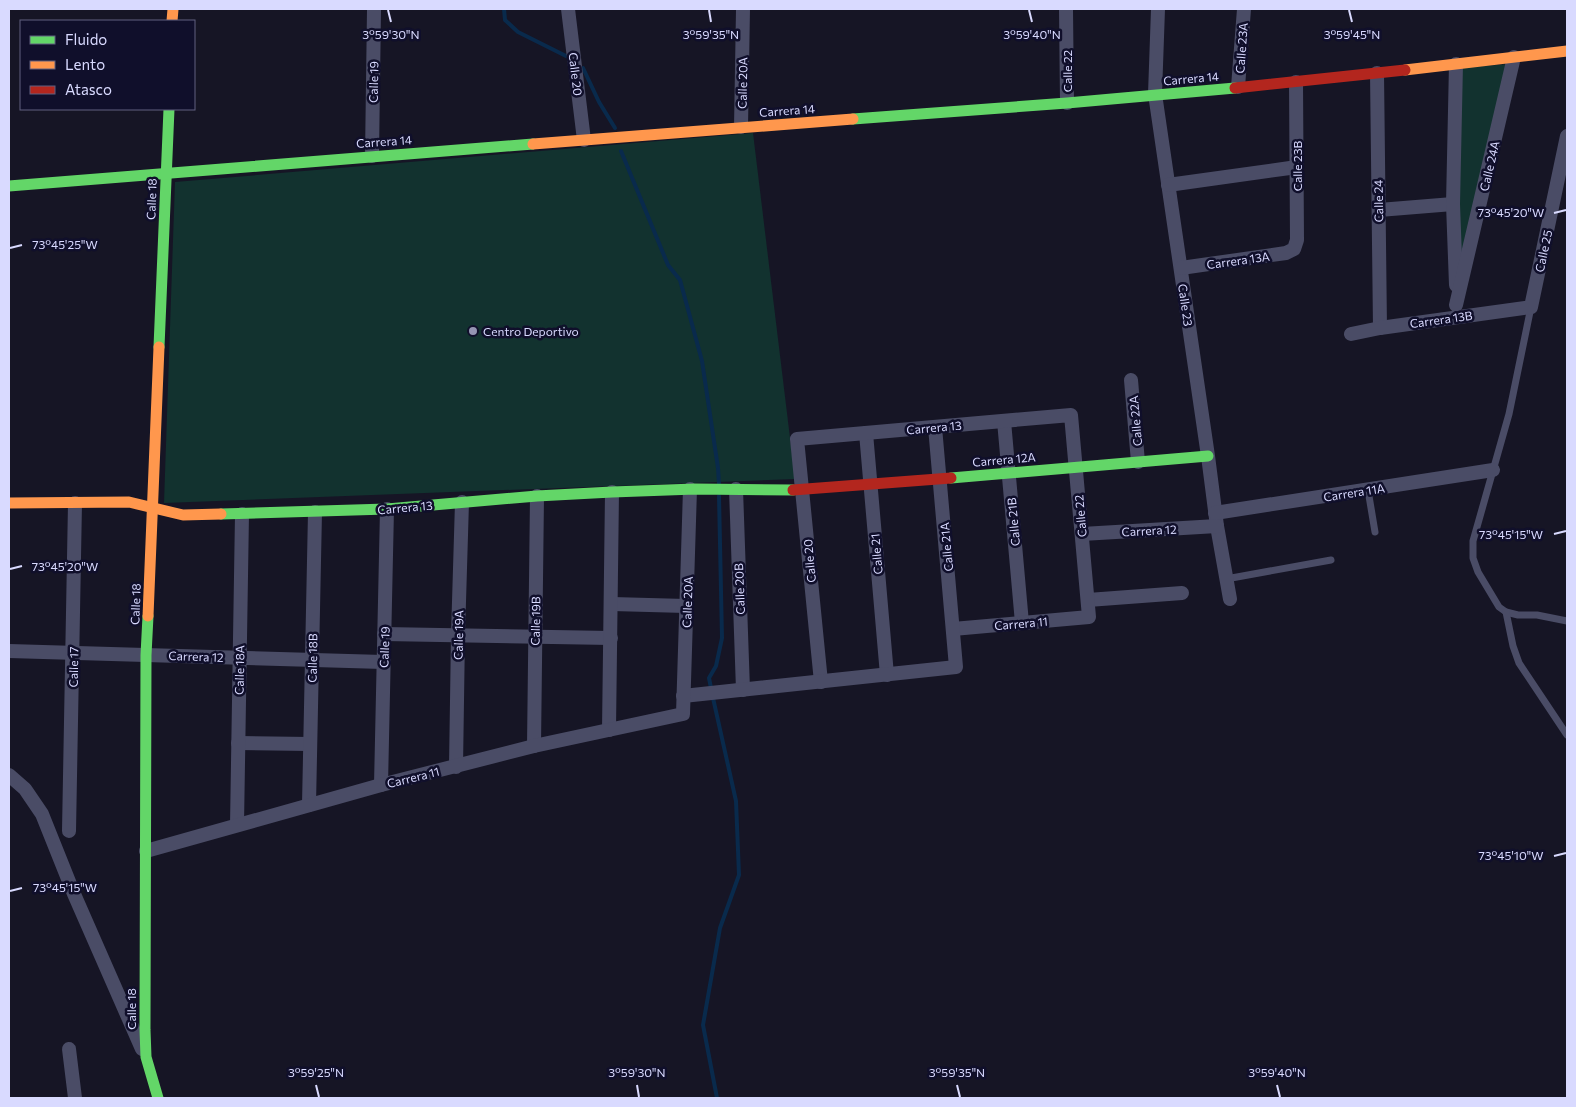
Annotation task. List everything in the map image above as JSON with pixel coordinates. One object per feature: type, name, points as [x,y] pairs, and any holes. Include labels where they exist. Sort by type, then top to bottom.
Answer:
[{"type":"street","name":"Calle 19","points":[[372,156],[374,9]]},
{"type":"street","name":"Calle 20","points":[[568,9],[584,140]]},
{"type":"street","name":"Calle 20A","points":[[741,128],[743,9]]},
{"type":"street","name":"Calle 22","points":[[1066,9],[1067,103]]},
{"type":"street","name":"Calle 23","points":[[1158,9],[1155,94],[1216,520],[1230,599]]},
{"type":"street","name":"Calle 23A","points":[[1238,88],[1244,9]]},
{"type":"street","name":"Carrera 14","points":[[9,186],[166,172],[1067,103],[1296,82],[1567,51]]},
{"type":"street","name":"Calle 24A","points":[[1456,311],[1514,57]]},
{"type":"street","points":[[1456,64],[1453,204],[1456,311]]},
{"type":"street","name":"Calle 24","points":[[1377,73],[1380,328]]},
{"type":"street","name":"Calle 23B","points":[[1294,249],[1297,240],[1296,82]]},
{"type":"street","name":"Calle 18","points":[[158,1098],[146,1057],[146,655],[169,110]]},
{"type":"street","name":"Calle 25","points":[[1531,307],[1567,136]]},
{"type":"street","points":[[1168,184],[1297,167]]},
{"type":"street","points":[[1379,210],[1453,204]]},
{"type":"street","name":"Carrera 13A","points":[[1180,268],[1286,253],[1294,249]]},
{"type":"street","name":"Carrera 13B","points":[[1351,334],[1456,311],[1531,307]]},
{"type":"street","name":"Calle 22A","points":[[1131,380],[1138,462]]},
{"type":"street","name":"Calle 22","points":[[1071,415],[1090,616]]},
{"type":"street","name":"Carrera 13","points":[[797,439],[1071,415]]},
{"type":"street","name":"Calle 21B","points":[[1004,421],[1022,623]]},
{"type":"street","name":"Calle 21A","points":[[887,675],[956,667],[935,427]]},
{"type":"street","name":"Calle 21","points":[[866,433],[887,675]]},
{"type":"street","name":"Calle 20","points":[[797,439],[821,682]]},
{"type":"street","name":"Carrera 12A","points":[[803,490],[1208,456]]},
{"type":"street","name":"Carrera 11A","points":[[1216,520],[1368,490],[1493,470]]},
{"type":"street","name":"Calle 20A","points":[[683,714],[692,489]]},
{"type":"street","name":"Carrera 13","points":[[9,504],[129,502],[183,515],[242,514],[387,509],[537,496],[612,492],[692,489],[803,490]]},
{"type":"street","name":"Calle 20B","points":[[734,489],[743,690]]},
{"type":"street","points":[[609,730],[612,492]]},
{"type":"street","name":"Calle 19B","points":[[534,746],[537,496]]},
{"type":"street","name":"Calle 19A","points":[[456,767],[462,502]]},
{"type":"street","name":"Calle 17","points":[[70,831],[75,503]]},
{"type":"street","name":"Calle 19","points":[[381,785],[387,509]]},
{"type":"street","name":"Calle 18B","points":[[309,804],[314,512]]},
{"type":"street","name":"Calle 18A","points":[[237,826],[242,514]]},
{"type":"street","name":"Carrera 12","points":[[1082,534],[1216,520]]},
{"type":"street","points":[[1088,600],[1182,593]]},
{"type":"street","points":[[612,604],[686,606]]},
{"type":"street","name":"Carrera 11","points":[[953,629],[1090,616]]},
{"type":"street","points":[[384,634],[611,638]]},
{"type":"street","name":"Carrera 12","points":[[9,651],[383,662]]},
{"type":"street","points":[[683,696],[887,675]]},
{"type":"street","name":"Carrera 11","points":[[146,850],[237,826],[309,804],[534,746],[683,714]]},
{"type":"street","points":[[238,743],[310,744]]},
{"type":"street","points":[[9,775],[25,789],[42,814],[78,904],[146,1057]]},
{"type":"street","points":[[69,1049],[75,1098]]},
{"type":"lane","points":[[1531,307],[1509,414],[1473,541],[1473,558],[1478,572],[1499,607],[1506,612],[1518,615],[1537,615],[1567,621]]},
{"type":"lane","points":[[1368,490],[1375,532]]},
{"type":"lane","points":[[1226,579],[1331,560]]},
{"type":"lane","points":[[1506,612],[1513,646],[1519,663],[1567,736]]},
{"type":"green space","points":[[1508,64],[1464,256],[1458,255],[1459,68]]},
{"type":"green space","name":"Centro Deportivo","points":[[753,133],[795,479],[164,503],[175,182]]},
{"type":"waterway","points":[[504,9],[505,20],[518,32],[570,58]]},
{"type":"waterway","points":[[583,68],[599,102],[615,128]]},
{"type":"waterway","points":[[621,151],[668,265],[680,280],[702,361],[719,484]]},
{"type":"waterway","points":[[711,688],[709,678],[716,666],[722,638],[719,496]]},
{"type":"waterway","points":[[713,698],[736,801],[739,875],[720,928],[703,1025],[717,1098]]},
{"type":"traffic: fast","points":[[853,119],[1235,88]]},
{"type":"traffic: fast","points":[[159,347],[169,110]]},
{"type":"traffic: fast","points":[[9,186],[533,144]]},
{"type":"traffic: fast","points":[[951,478],[1208,456]]},
{"type":"traffic: fast","points":[[221,514],[387,509],[537,496],[612,492],[695,489],[793,490]]},
{"type":"traffic: fast","points":[[148,616],[146,655],[145,1030],[146,1057],[158,1098]]},
{"type":"traffic: slow","points":[[172,20],[173,9]]},
{"type":"traffic: slow","points":[[1405,70],[1567,51]]},
{"type":"traffic: slow","points":[[533,144],[853,119]]},
{"type":"traffic: slow","points":[[148,616],[159,347]]},
{"type":"traffic: slow","points":[[9,503],[129,502],[183,515],[221,514]]},
{"type":"traffic: jam","points":[[1235,88],[1405,70]]},
{"type":"traffic: jam","points":[[793,490],[951,478]]},
{"type":"place","name":"Centro Deportivo","points":[[473,331]]}]
